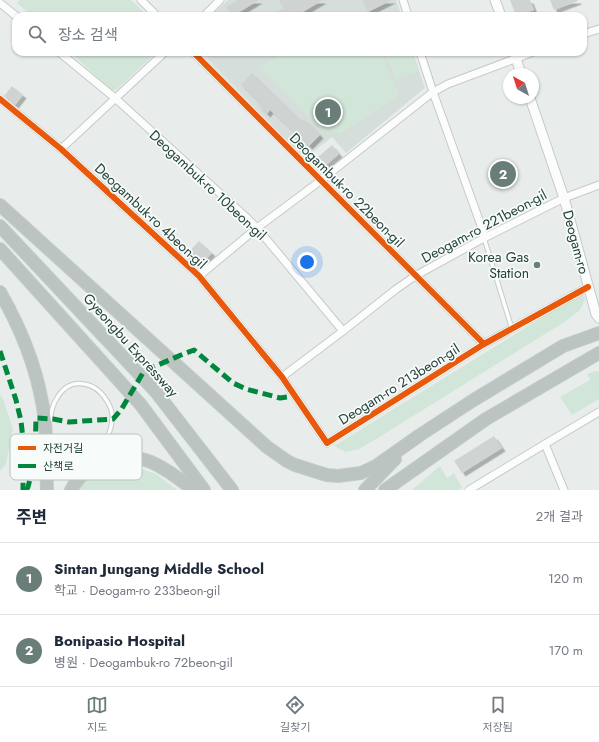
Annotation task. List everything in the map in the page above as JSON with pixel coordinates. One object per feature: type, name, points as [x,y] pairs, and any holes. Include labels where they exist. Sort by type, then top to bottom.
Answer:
[{"type":"highway","points":[[0,205],[262,443],[287,461],[306,469],[327,475],[353,475],[376,466],[472,401],[564,346],[599,333]]},
{"type":"highway","name":"Gyeongbu Expressway","points":[[0,226],[156,392],[232,490]]},
{"type":"highway","points":[[0,249],[141,405],[204,490]]},
{"type":"highway","points":[[0,292],[24,341],[33,367],[41,397],[45,434]]},
{"type":"highway","points":[[385,490],[486,419],[599,353]]},
{"type":"highway","points":[[365,490],[401,452],[420,435]]},
{"type":"highway","points":[[142,460],[157,465],[173,474],[193,490]]},
{"type":"highway","points":[[400,490],[427,460]]},
{"type":"highway","points":[[47,480],[47,490]]},
{"type":"highway","points":[[71,490],[78,480]]},
{"type":"street","points":[[141,0],[153,12]]},
{"type":"street","points":[[208,12],[220,0]]},
{"type":"street","points":[[403,0],[407,12]]},
{"type":"street","points":[[495,0],[500,12]]},
{"type":"street","points":[[0,3],[12,13]]},
{"type":"street","points":[[587,33],[598,29],[599,37]]},
{"type":"street","name":"Deogambuk-ro 10beon-gil","points":[[64,56],[115,98],[246,217],[257,228],[343,332]]},
{"type":"street","points":[[61,149],[162,56]]},
{"type":"street","name":"Deogambuk-ro 22beon-gil","points":[[197,56],[484,344]]},
{"type":"street","points":[[421,56],[483,231],[484,238]]},
{"type":"street","points":[[199,276],[257,228],[320,181],[433,92],[513,56]]},
{"type":"street","points":[[515,56],[519,68]]},
{"type":"street","name":"Deogambuk-ro 4beon-gil","points":[[0,99],[61,149],[199,276],[282,377],[327,443]]},
{"type":"street","name":"Deogam-ro","points":[[532,104],[564,198],[596,314],[599,318]]},
{"type":"street","name":"Deogam-ro 221beon-gil","points":[[282,377],[415,276],[484,238],[564,198],[599,185]]},
{"type":"street","name":"Deogam-ro 213beon-gil","points":[[327,443],[484,344],[588,286]]},
{"type":"street","points":[[469,490],[599,412]]},
{"type":"street","points":[[545,444],[564,490]]},
{"type":"lane","points":[[484,238],[512,329]]},
{"type":"lane","points":[[47,434],[53,406],[57,396],[69,386],[79,383],[89,384],[98,390],[105,398],[110,408],[112,418],[109,434]]},
{"type":"shaded area","points":[[228,0],[396,0],[400,12],[214,12]]},
{"type":"shaded area","points":[[205,56],[414,56],[425,88],[346,153],[332,137],[305,158]]},
{"type":"green space","points":[[20,0],[131,0],[144,12],[27,12],[17,3]]},
{"type":"green space","points":[[74,56],[153,56],[116,90],[111,90]]},
{"type":"green space","points":[[278,56],[382,56],[399,93],[397,97],[341,133],[324,132],[259,67]]},
{"type":"green space","points":[[386,56],[413,56],[419,71],[396,80]]},
{"type":"green space","points":[[582,293],[585,299],[580,310],[566,321],[373,441],[359,449],[346,452],[334,446]]},
{"type":"green space","points":[[595,371],[599,372],[599,399],[572,415],[560,397],[590,380],[587,374]]},
{"type":"green space","points":[[0,395],[3,399],[13,429],[12,434],[10,434],[10,444],[6,464],[0,471]]},
{"type":"green space","points":[[440,466],[447,478],[454,473],[462,488],[458,490],[412,490]]},
{"type":"green space","points":[[142,469],[156,474],[177,490],[79,490],[87,480],[142,480]]},
{"type":"building","points":[[238,0],[259,0],[240,12],[230,12],[226,7]]},
{"type":"building","points":[[279,0],[323,0],[303,12],[276,12],[283,8]]},
{"type":"building","points":[[362,0],[392,0],[368,12]]},
{"type":"building","points":[[510,0],[530,0],[534,10],[530,12],[514,12]]},
{"type":"building","points":[[550,0],[578,0],[578,1],[554,10]]},
{"type":"building","points":[[252,73],[301,121],[304,119],[320,135],[309,146],[270,110],[267,114],[259,106],[261,104],[241,85]]},
{"type":"building","points":[[12,86],[23,95],[15,105],[4,96]]},
{"type":"building","points":[[332,145],[339,154],[326,165],[329,167],[316,168],[311,163]]},
{"type":"building","points":[[199,241],[212,253],[198,268],[185,256]]},
{"type":"building","points":[[494,436],[502,448],[462,473],[454,461]]},
{"type":"marked path","points":[[36,434],[36,418],[69,422],[113,419],[121,410],[144,371],[194,350],[233,383],[246,389],[280,398],[294,396]]},
{"type":"marked path","points":[[0,351],[16,400],[22,434]]},
{"type":"marked path","points":[[23,480],[23,490]]},
{"type":"marked path","points":[[26,490],[30,480]]},
{"type":"cycle path","points":[[197,56],[484,344]]},
{"type":"cycle path","points":[[0,99],[61,149],[199,276],[282,377],[327,443],[484,344],[588,287]]},
{"type":"place","name":"Sintan Jungang Middle School","points":[[328,112]]},
{"type":"place","name":"Bonipasio Hospital","points":[[503,174]]},
{"type":"place","name":"Korea Gas Station","points":[[537,265]]}]
